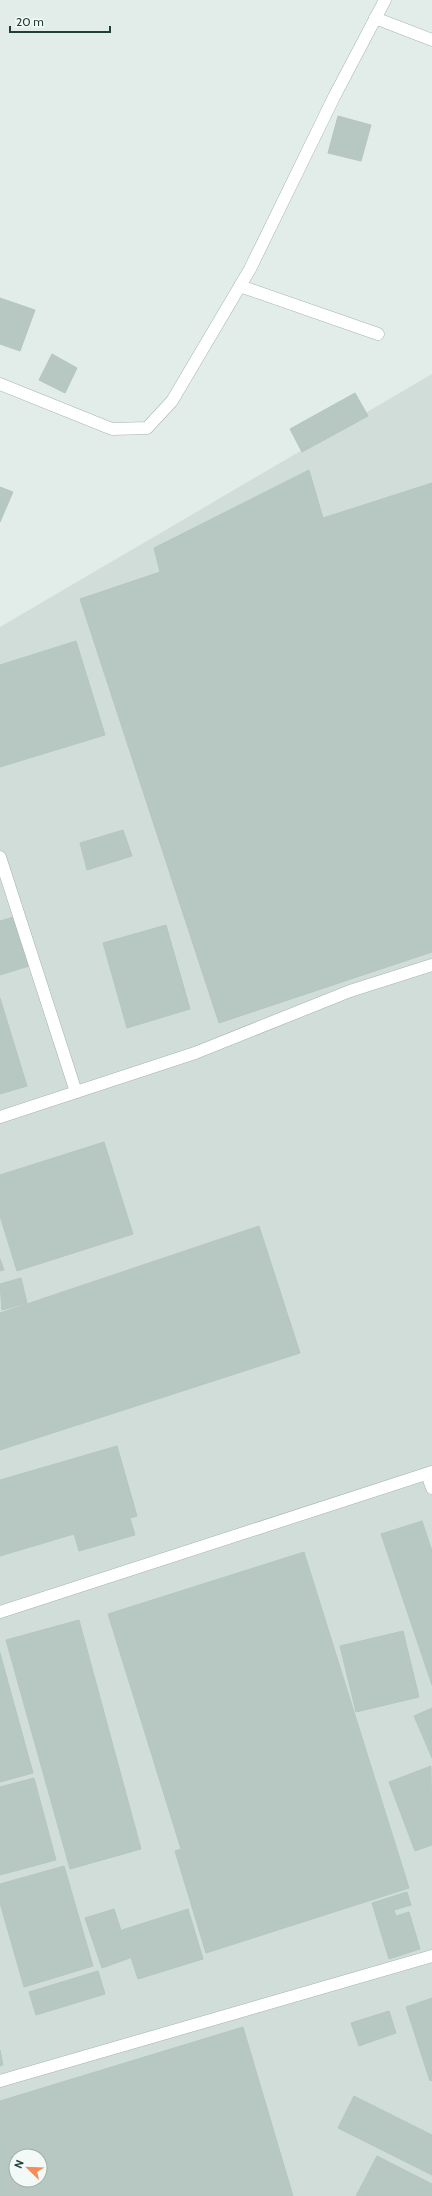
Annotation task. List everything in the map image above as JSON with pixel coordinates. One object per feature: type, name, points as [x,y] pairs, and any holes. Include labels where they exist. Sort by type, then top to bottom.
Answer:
[{"type":"street","points":[[0,384],[112,429],[147,428],[172,401],[240,286],[385,0]]},
{"type":"street","points":[[375,18],[432,40]]},
{"type":"street","points":[[240,286],[378,334]]},
{"type":"street","points":[[0,856],[76,1092]]},
{"type":"street","points":[[0,1117],[195,1053],[350,991],[432,964]]},
{"type":"street","points":[[0,1612],[429,1473],[432,1488]]},
{"type":"street","points":[[0,2081],[432,1956]]},
{"type":"shaded area","points":[[432,374],[432,2196],[0,2196],[0,627]]},
{"type":"building","points":[[338,116],[371,125],[361,161],[328,153]]},
{"type":"building","points":[[0,298],[35,310],[20,351],[0,344]]},
{"type":"building","points":[[52,354],[77,368],[65,393],[39,380]]},
{"type":"building","points":[[355,393],[368,416],[302,452],[290,429]]},
{"type":"building","points":[[309,470],[323,518],[432,483],[432,952],[219,1023],[80,599],[160,572],[154,548]]},
{"type":"building","points":[[0,487],[13,492],[0,522]]},
{"type":"building","points":[[76,641],[105,735],[0,767],[0,665]]},
{"type":"building","points":[[123,830],[132,856],[87,870],[80,843]]},
{"type":"building","points":[[14,917],[29,966],[0,975],[0,921]]},
{"type":"building","points":[[166,925],[190,1009],[127,1028],[103,943]]},
{"type":"building","points":[[0,998],[27,1086],[0,1094]]},
{"type":"building","points":[[104,1142],[133,1234],[17,1271],[0,1216],[0,1175]]},
{"type":"building","points":[[259,1226],[300,1353],[0,1450],[0,1313]]},
{"type":"building","points":[[0,1259],[4,1270],[0,1271]]},
{"type":"building","points":[[21,1278],[27,1303],[2,1310],[0,1284]]},
{"type":"building","points":[[117,1446],[137,1516],[130,1518],[135,1535],[79,1551],[74,1534],[0,1556],[0,1480]]},
{"type":"building","points":[[422,1521],[432,1551],[432,1685],[381,1534]]},
{"type":"building","points":[[304,1552],[409,1888],[206,1953],[175,1851],[181,1849],[108,1614]]},
{"type":"building","points":[[79,1620],[141,1849],[70,1869],[6,1640]]},
{"type":"building","points":[[403,1631],[419,1697],[356,1712],[340,1646]]},
{"type":"building","points":[[0,1653],[33,1773],[0,1782]]},
{"type":"building","points":[[432,1708],[432,1758],[414,1716]]},
{"type":"building","points":[[431,1766],[432,1845],[415,1851],[389,1782]]},
{"type":"building","points":[[34,1778],[56,1860],[0,1875],[0,1787]]},
{"type":"building","points":[[64,1866],[93,1966],[24,1987],[0,1903],[0,1884]]},
{"type":"building","points":[[407,1892],[411,1905],[394,1910],[396,1916],[409,1912],[420,1949],[389,1959],[372,1903]]},
{"type":"building","points":[[114,1909],[130,1958],[102,1968],[85,1918]]},
{"type":"building","points":[[188,1909],[203,1959],[138,1979],[122,1930]]},
{"type":"building","points":[[98,1971],[105,1994],[36,2015],[29,1992]]},
{"type":"building","points":[[432,1998],[432,2080],[430,2081],[406,2007]]},
{"type":"building","points":[[389,2011],[396,2033],[359,2046],[351,2023]]},
{"type":"building","points":[[243,2027],[293,2196],[0,2196],[0,2101]]},
{"type":"building","points":[[0,2050],[3,2065],[0,2066]]},
{"type":"building","points":[[354,2096],[432,2135],[432,2175],[338,2128]]},
{"type":"building","points":[[377,2156],[432,2184],[432,2196],[356,2196]]}]
